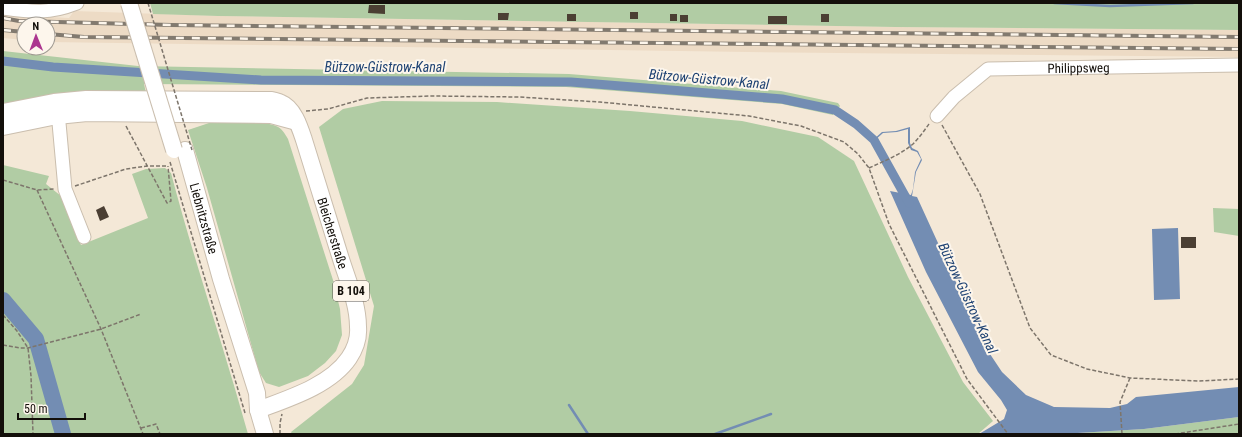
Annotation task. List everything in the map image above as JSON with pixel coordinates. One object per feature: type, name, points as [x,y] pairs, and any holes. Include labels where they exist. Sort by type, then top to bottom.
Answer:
[{"type":"main road","name":"Liebnitzstraße","points":[[129,3],[176,156],[221,279],[257,393],[252,412],[265,434]]},
{"type":"main road","name":"Liebnitzstraße","points":[[140,3],[176,156]]},
{"type":"main road","points":[[3,127],[56,109]]},
{"type":"main road","points":[[3,112],[56,109],[87,113],[271,115],[294,118]]},
{"type":"main road","name":"Bleicherstraße","points":[[252,412],[300,393],[336,373],[356,347],[358,338],[358,326],[353,296],[304,140],[294,118]]},
{"type":"street","points":[[3,8],[42,12],[54,11],[77,3]]},
{"type":"street","name":"Philippsweg","points":[[937,116],[954,97],[988,69],[1239,65]]},
{"type":"street","points":[[56,109],[65,189],[84,237]]},
{"type":"path","points":[[148,3],[176,156],[252,412]]},
{"type":"path","points":[[294,118],[367,98],[432,96],[519,97],[600,102],[749,116],[801,126],[844,142],[858,154],[869,168],[889,224],[968,379],[1008,434]]},
{"type":"path","points":[[869,168],[893,157],[907,148],[937,116],[980,194],[1030,328],[1051,355],[1087,369],[1130,378],[1199,380],[1239,379]]},
{"type":"path","points":[[126,126],[147,166],[160,186],[167,203],[171,201],[176,156]]},
{"type":"path","points":[[3,180],[37,190],[65,189],[126,169],[147,166],[176,156]]},
{"type":"path","points":[[37,190],[101,329],[143,434]]},
{"type":"path","points":[[3,345],[28,348],[42,343],[101,329],[141,314]]},
{"type":"path","points":[[3,315],[17,330],[28,348],[31,376],[33,434]]},
{"type":"path","points":[[1122,434],[1120,402],[1130,378]]},
{"type":"path","points":[[141,428],[156,424],[160,434]]},
{"type":"path","points":[[1175,434],[1239,424]]},
{"type":"shaded area","points":[[74,11],[218,16],[895,27],[1239,30],[1239,57],[56,42],[56,17],[69,18]]},
{"type":"shaded area","points":[[3,13],[34,16],[16,16],[16,39],[3,38]]},
{"type":"green space","points":[[150,3],[1239,3],[1239,30],[895,27],[218,16],[153,14]]},
{"type":"green space","points":[[3,51],[16,52],[16,56],[48,56],[138,66],[569,74],[781,91],[838,103],[840,106],[833,115],[782,104],[566,87],[144,84],[146,93],[3,104]]},
{"type":"green space","points":[[382,101],[497,102],[630,111],[742,121],[818,137],[854,161],[908,277],[963,382],[993,421],[978,434],[292,434],[291,432],[352,384],[364,365],[374,306],[319,127],[343,109]]},
{"type":"green space","points":[[209,123],[262,123],[276,126],[283,131],[288,139],[333,280],[340,309],[342,335],[336,351],[325,363],[308,376],[279,387],[266,383],[259,372],[207,188],[188,130]]},
{"type":"green space","points":[[3,165],[49,176],[46,184],[61,196],[81,245],[148,218],[132,174],[146,169],[165,168],[171,173],[189,239],[248,434],[3,434]]},
{"type":"green space","points":[[1213,208],[1239,209],[1239,236],[1214,232]]},
{"type":"green space","points":[[1239,417],[1239,434],[1061,434],[1144,429]]},
{"type":"water","points":[[910,127],[910,143],[912,148],[918,151],[922,160],[916,172],[912,196],[917,197],[986,348],[1002,372],[1026,395],[1054,407],[1110,408],[1127,404],[1136,397],[1239,387],[1239,417],[1144,429],[1061,434],[979,434],[1004,419],[1007,410],[1001,400],[978,372],[926,272],[890,191],[911,195],[915,172],[921,159],[917,152],[911,150],[908,143],[908,129],[897,132],[883,133],[874,141],[873,140],[882,132],[896,131]]},
{"type":"water","points":[[1178,228],[1180,299],[1154,300],[1152,229]]},
{"type":"building","points":[[369,5],[385,5],[385,14],[368,13]]},
{"type":"building","points":[[630,12],[638,12],[638,19],[630,19]]},
{"type":"building","points":[[498,13],[509,13],[508,20],[498,20]]},
{"type":"building","points":[[567,14],[576,14],[576,21],[567,21]]},
{"type":"building","points":[[670,14],[677,14],[677,21],[670,21]]},
{"type":"building","points":[[821,14],[829,14],[829,22],[821,22]]},
{"type":"building","points":[[680,15],[688,15],[688,22],[680,22]]},
{"type":"building","points":[[768,16],[787,16],[787,24],[768,24]]},
{"type":"building","points":[[104,206],[109,217],[100,221],[96,210]]},
{"type":"building","points":[[1181,237],[1196,237],[1196,248],[1181,248]]},
{"type":"waterway","points":[[1054,3],[1110,6],[1193,3]]},
{"type":"waterway","name":"Bützow-Güstrow-Kanal","points":[[3,61],[53,67],[261,80],[571,82],[782,99],[835,110],[856,124],[874,140],[909,203]]},
{"type":"waterway","points":[[3,300],[36,339],[63,434]]},
{"type":"waterway","points":[[569,405],[588,434]]},
{"type":"waterway","points":[[715,434],[771,414]]},
{"type":"railway","points":[[3,18],[19,21],[171,25],[1239,37]]},
{"type":"railway","points":[[3,30],[16,31]]},
{"type":"railway","points":[[56,35],[84,37],[1239,49]]}]
